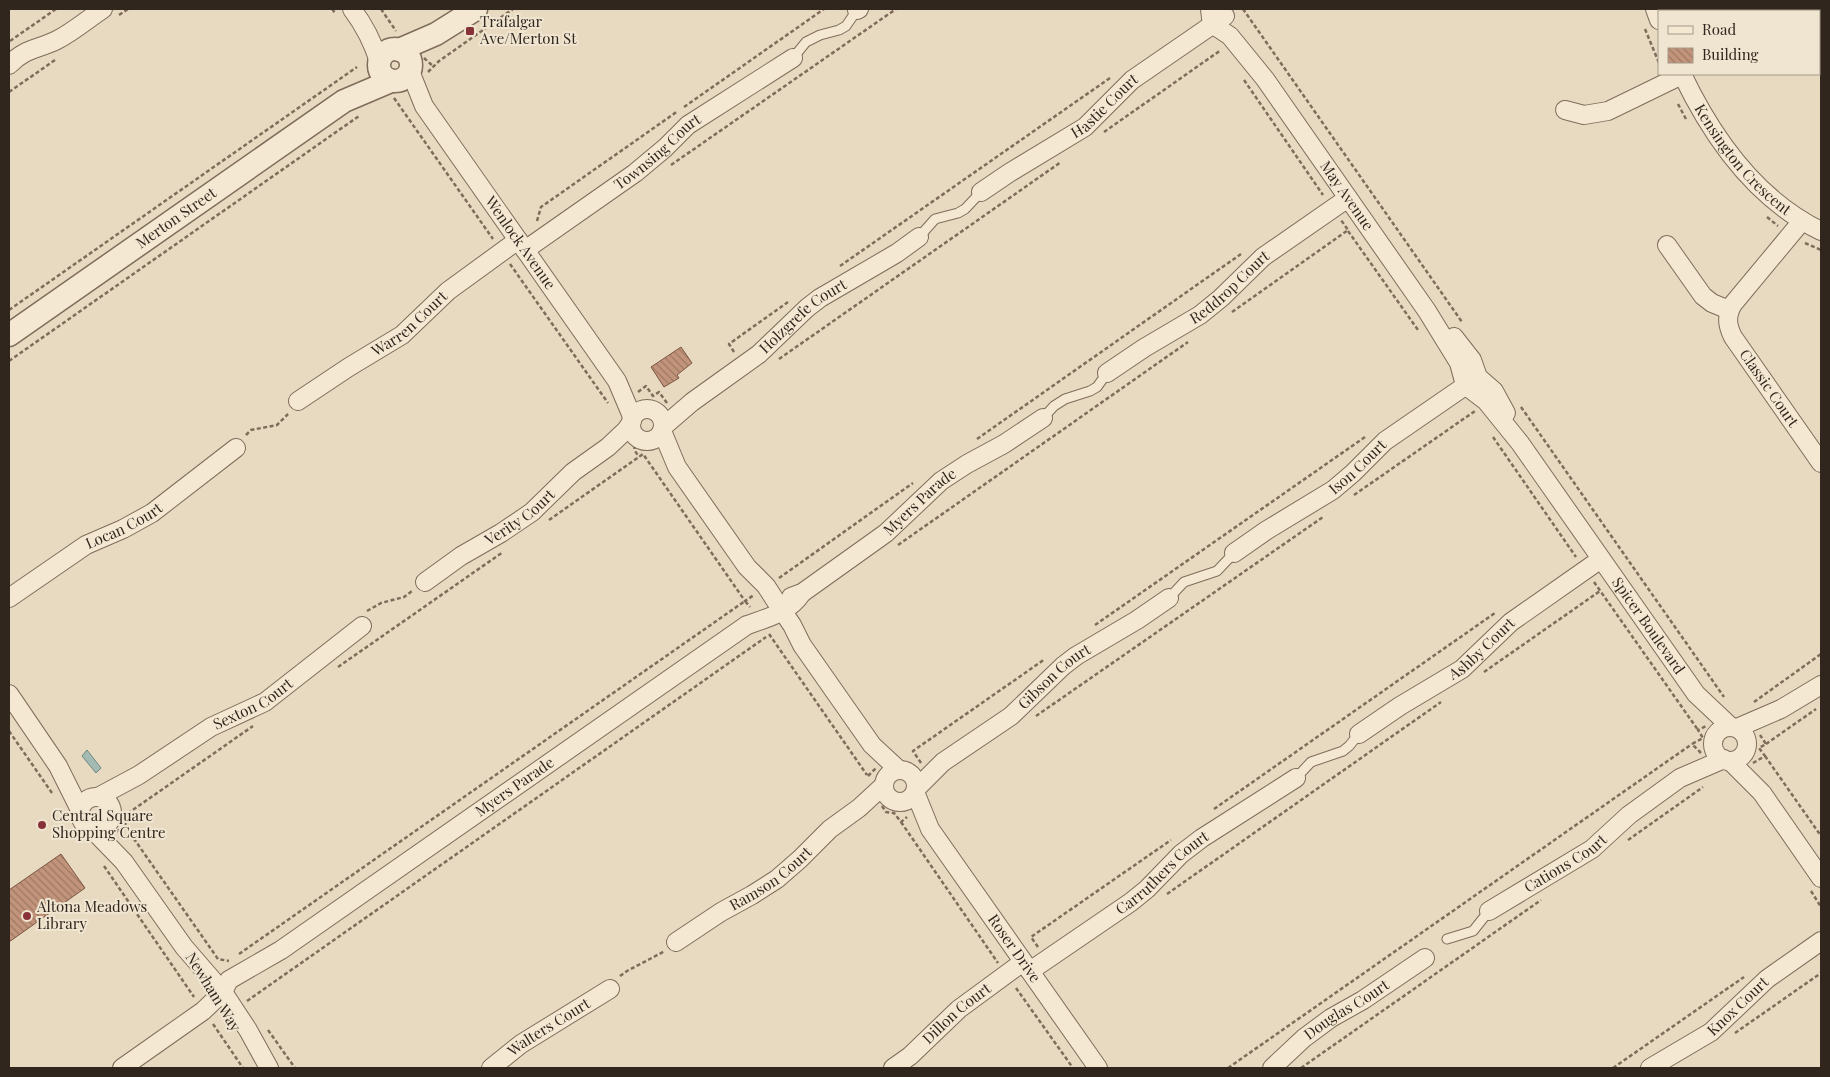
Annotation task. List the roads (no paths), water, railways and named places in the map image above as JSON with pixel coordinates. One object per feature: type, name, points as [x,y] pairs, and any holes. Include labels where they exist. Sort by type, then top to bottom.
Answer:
[{"type":"street","points":[[9,66],[25,51],[57,40],[103,9]]},
{"type":"street","name":"Wenlock Avenue","points":[[352,9],[363,24],[374,47],[395,62],[617,380],[631,414],[632,422]]},
{"type":"street","name":"Merton Street","points":[[9,335],[344,101],[416,44],[452,26],[476,9]]},
{"type":"street","points":[[1651,23],[1655,9]]},
{"type":"street","name":"May Avenue","points":[[1216,17],[1265,79],[1427,311],[1467,352],[1472,360],[1472,381],[1494,391],[1520,443],[1601,559]]},
{"type":"street","name":"Hastie Court","points":[[981,192],[1009,172],[1085,127],[1132,80],[1216,17]]},
{"type":"street","name":"Townsing Court","points":[[522,245],[542,238],[635,173],[665,148],[688,125],[792,58]]},
{"type":"street","points":[[1565,110],[1584,115],[1608,111],[1680,75]]},
{"type":"street","name":"Kensington Crescent","points":[[1683,75],[1706,118],[1734,158],[1766,193],[1788,212],[1821,231]]},
{"type":"street","name":"Reddrop Court","points":[[1107,373],[1144,348],[1200,315],[1221,298],[1263,257],[1348,198]]},
{"type":"street","points":[[1667,245],[1703,296],[1712,303],[1729,310],[1802,221]]},
{"type":"street","name":"Holzgrefe Court","points":[[663,429],[692,402],[764,349],[820,298],[919,237]]},
{"type":"street","name":"Warren Court","points":[[298,401],[402,335],[448,291],[522,245]]},
{"type":"street","name":"Classic Court","points":[[1729,310],[1728,323],[1734,337],[1821,463]]},
{"type":"street","name":"Wenlock Avenue","points":[[617,380],[651,410]]},
{"type":"street","name":"Ison Court","points":[[1234,553],[1267,530],[1333,490],[1353,473],[1384,441],[1472,381]]},
{"type":"street","name":"Holzgrefe Court","points":[[651,410],[679,407],[692,402]]},
{"type":"street","points":[[677,467],[634,433],[632,422],[639,411],[651,410],[662,418],[663,429],[677,467],[747,567],[766,586],[764,615],[792,625],[802,644],[872,745],[914,780],[915,791],[910,799],[896,802],[886,795],[872,745]]},
{"type":"street","name":"Myers Parade","points":[[122,1068],[214,1001],[237,988],[281,950],[764,615],[802,593],[886,533],[942,481],[1043,418]]},
{"type":"street","name":"Verity Court","points":[[425,582],[461,556],[501,533],[532,512],[573,472],[608,447],[632,422]]},
{"type":"street","points":[[644,440],[658,437],[663,429]]},
{"type":"street","name":"Verity Court","points":[[608,447],[632,439],[644,440]]},
{"type":"street","name":"Locan Court","points":[[9,598],[86,545],[123,530],[152,513],[236,448]]},
{"type":"street","name":"Spicer Boulevard","points":[[1601,559],[1696,694],[1714,738]]},
{"type":"street","name":"Ashby Court","points":[[1359,734],[1400,706],[1462,669],[1511,622],[1601,559]]},
{"type":"street","name":"Gibson Court","points":[[915,791],[943,762],[1011,716],[1049,678],[1076,656],[1137,620],[1169,598]]},
{"type":"street","name":"Sexton Court","points":[[96,797],[139,776],[204,732],[266,702],[362,626]]},
{"type":"street","points":[[1762,793],[1727,760],[1717,754],[1714,750],[1714,738],[1722,729],[1734,727],[1781,709],[1821,685]]},
{"type":"street","points":[[9,694],[58,766],[80,810],[82,822],[92,829],[116,824],[111,805],[79,786],[58,766]]},
{"type":"street","name":"Spicer Boulevard","points":[[1696,694],[1734,727]]},
{"type":"street","points":[[1727,760],[1739,758],[1757,731],[1781,709]]},
{"type":"street","points":[[1734,727],[1744,735],[1746,748],[1762,793],[1816,884]]},
{"type":"street","name":"Cations Court","points":[[1489,911],[1592,849],[1630,815],[1680,778],[1714,738]]},
{"type":"street","name":"Cations Court","points":[[1680,778],[1727,760]]},
{"type":"street","name":"Gibson Court","points":[[904,771],[925,769],[943,762]]},
{"type":"street","points":[[884,784],[891,773],[904,771]]},
{"type":"street","name":"Sexton Court","points":[[116,824],[120,799],[139,776]]},
{"type":"street","name":"Carruthers Court","points":[[1027,967],[1131,902],[1147,889],[1181,854],[1202,838],[1296,778]]},
{"type":"street","name":"Ramson Court","points":[[676,942],[776,879],[800,859],[830,828],[859,808],[884,784]]},
{"type":"street","name":"Roser Drive","points":[[915,791],[930,829],[1098,1068]]},
{"type":"street","points":[[80,810],[84,802],[96,797]]},
{"type":"street","name":"Ramson Court","points":[[859,808],[886,801],[896,802]]},
{"type":"street","name":"Roser Drive","points":[[896,802],[930,829]]},
{"type":"street","name":"Newham Way","points":[[116,824],[124,862]]},
{"type":"street","name":"Newham Way","points":[[92,829],[124,862],[184,947],[214,1001],[248,1030],[266,1063]]},
{"type":"street","name":"Knox Court","points":[[1650,1068],[1711,1032],[1767,979],[1821,941]]},
{"type":"street","name":"Douglas Court","points":[[1272,1068],[1304,1038],[1331,1018],[1363,1000],[1425,958]]},
{"type":"street","name":"Dillon Court","points":[[893,1068],[910,1056],[958,1010],[1006,974],[1027,967]]},
{"type":"street","name":"Walters Court","points":[[491,1068],[521,1044],[610,989]]},
{"type":"lane","points":[[792,58],[806,42],[846,26],[858,9]]},
{"type":"lane","points":[[919,237],[935,220],[965,209],[981,192]]},
{"type":"lane","points":[[1043,418],[1054,406],[1064,399],[1090,391],[1097,386],[1107,373]]},
{"type":"lane","points":[[1169,598],[1184,582],[1216,571],[1234,553]]},
{"type":"lane","points":[[1296,778],[1311,762],[1343,750],[1359,734]]},
{"type":"lane","name":"Cations Court","points":[[1447,939],[1473,931],[1489,911]]},
{"type":"place","name":"Trafalgar Ave/Merton St","points":[[470,31]]},
{"type":"place","name":"Central Square Shopping Centre","points":[[42,825]]},
{"type":"place","name":"Altona Meadows Library","points":[[27,916]]}]
